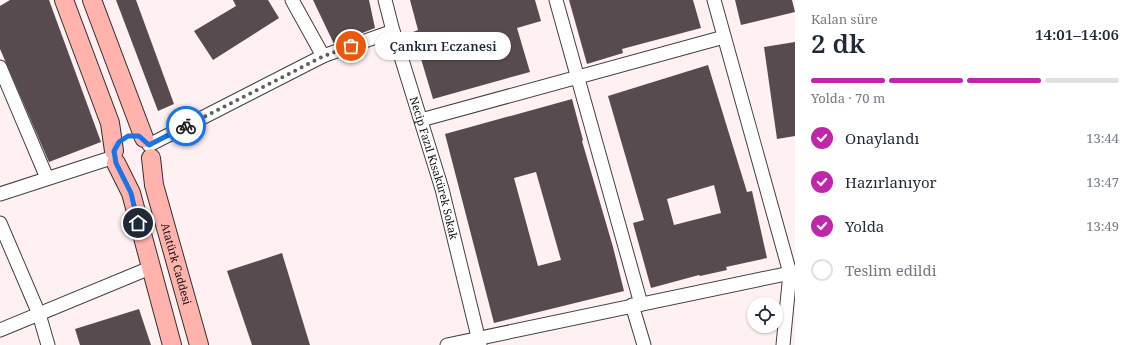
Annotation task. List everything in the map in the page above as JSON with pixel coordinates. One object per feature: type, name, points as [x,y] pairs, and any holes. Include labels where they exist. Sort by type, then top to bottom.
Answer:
[{"type":"main road","points":[[64,0],[110,123],[115,157],[131,193],[172,345]]},
{"type":"main road","name":"Atatürk Caddesi","points":[[92,0],[148,147],[154,186],[199,345]]},
{"type":"main road","points":[[133,135],[148,147],[149,164],[139,172],[126,172],[115,157],[116,146],[123,138],[133,135]]},
{"type":"street","points":[[292,0],[324,56]]},
{"type":"street","name":"Necip Fazıl Kısakürek Sokak","points":[[385,0],[393,31],[442,189],[479,341]]},
{"type":"street","points":[[556,0],[578,76],[637,304],[644,345]]},
{"type":"street","points":[[714,0],[793,272],[784,345]]},
{"type":"street","points":[[148,147],[324,56],[393,31]]},
{"type":"street","points":[[421,120],[724,37]]},
{"type":"street","points":[[0,67],[47,178]]},
{"type":"street","points":[[0,194],[115,157]]},
{"type":"street","points":[[0,223],[39,314],[48,345]]},
{"type":"street","points":[[0,330],[150,268]]},
{"type":"street","points":[[447,345],[479,341],[637,304],[793,272]]},
{"type":"building","points":[[10,0],[49,0],[101,142],[49,162],[0,49],[0,6]]},
{"type":"building","points":[[116,0],[136,0],[174,104],[158,111]]},
{"type":"building","points":[[233,0],[268,0],[279,18],[213,60],[194,31],[236,6]]},
{"type":"building","points":[[313,0],[369,0],[375,28],[334,44]]},
{"type":"building","points":[[410,0],[535,0],[541,21],[517,28],[530,72],[433,99],[413,32],[418,30]]},
{"type":"building","points":[[569,0],[693,0],[701,28],[622,49],[623,53],[587,64]]},
{"type":"building","points":[[735,0],[792,0],[795,12],[741,25]]},
{"type":"building","points":[[795,42],[795,136],[777,139],[764,47]]},
{"type":"building","points":[[708,65],[747,192],[752,191],[767,258],[726,267],[727,270],[699,275],[651,288],[633,223],[644,220],[608,96]],"holes":[[[714,185],[721,213],[674,225],[667,199]]]},
{"type":"building","points":[[572,99],[583,140],[582,141],[613,247],[624,291],[494,323],[445,134]],"holes":[[[536,172],[561,260],[538,266],[514,178]]]},
{"type":"building","points":[[282,253],[310,345],[252,345],[227,271]]},
{"type":"building","points":[[139,309],[151,345],[80,345],[75,329]]},
{"type":"way so far","points":[[186,126],[324,56],[351,46]]},
{"type":"place","name":"Çankırı Eczanesi","points":[[351,46]]},
{"type":"route","points":[[138,223],[131,193],[114,157],[116,146],[123,138],[133,135],[144,138],[149,145],[186,126]]}]
